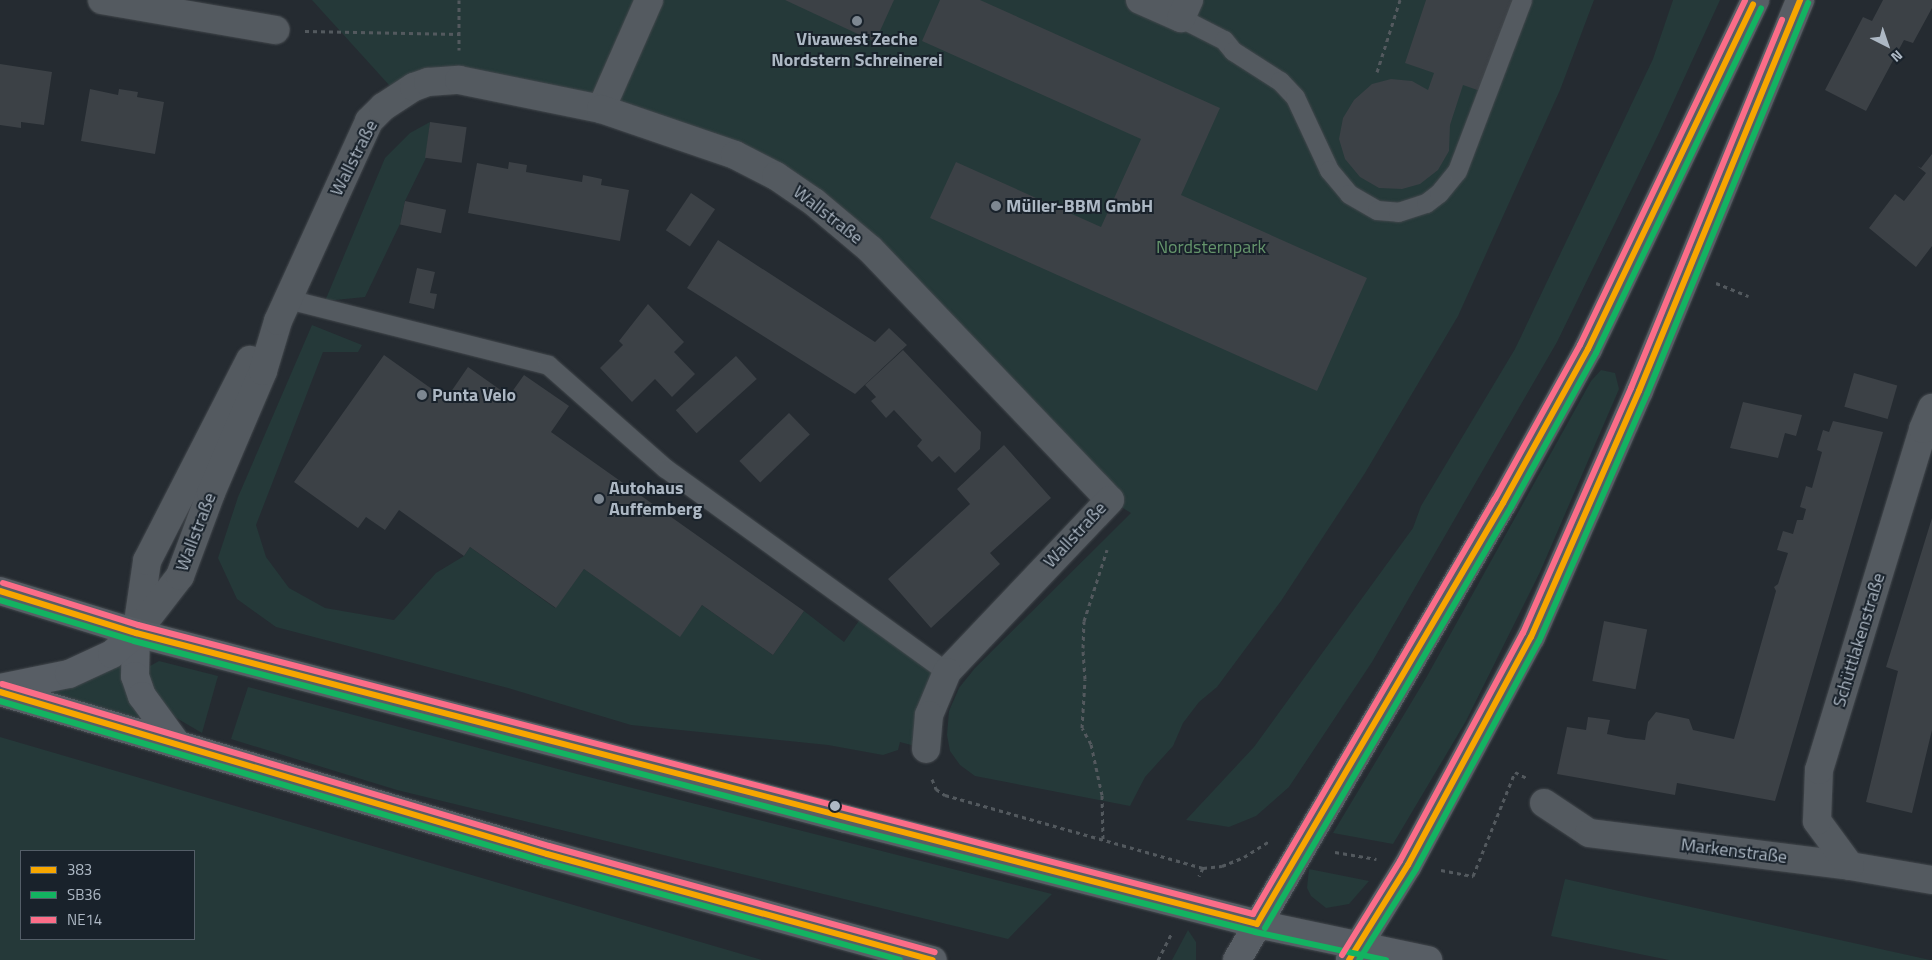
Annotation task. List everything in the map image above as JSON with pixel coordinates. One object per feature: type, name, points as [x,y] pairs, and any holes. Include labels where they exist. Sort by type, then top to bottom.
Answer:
[{"type":"main road","points":[[1236,960],[1503,503],[1588,348],[1755,0]]},
{"type":"main road","points":[[1355,953],[1408,864],[1488,720],[1539,620],[1639,391],[1800,0]]},
{"type":"main road","points":[[0,591],[136,633],[1258,924],[1355,953],[1428,960]]},
{"type":"main road","points":[[0,688],[69,674],[112,654],[136,633]]},
{"type":"main road","points":[[136,633],[135,676],[142,696],[178,744]]},
{"type":"main road","points":[[0,692],[547,854],[933,960]]},
{"type":"street","points":[[102,0],[275,30]]},
{"type":"street","points":[[601,110],[648,0]]},
{"type":"street","points":[[1140,0],[1185,9]]},
{"type":"street","name":"Wallstraße","points":[[136,633],[147,561],[248,363],[283,310],[369,121],[383,107],[414,87],[428,82],[459,80],[601,110],[735,155],[776,176],[814,202],[870,249],[923,301],[1110,500],[947,672],[929,715],[926,749]]},
{"type":"street","name":"Schüttlakenstraße","points":[[1850,866],[1817,821],[1819,770],[1923,429],[1932,408]]},
{"type":"street","name":"Markenstraße","points":[[1544,803],[1589,833],[1850,866],[1932,880]]},
{"type":"lane","points":[[1185,9],[1224,40],[1233,52],[1280,81],[1295,97],[1329,170],[1348,194],[1377,210],[1398,212],[1426,203],[1439,193],[1457,171],[1522,0]]},
{"type":"lane","points":[[283,310],[548,365],[665,468],[947,672]]},
{"type":"path","points":[[459,0],[459,80]]},
{"type":"path","points":[[1377,72],[1400,0]]},
{"type":"path","points":[[275,30],[459,34]]},
{"type":"path","points":[[1093,517],[1101,526],[1108,553],[1084,621],[1082,728],[1092,744],[1102,795],[1103,839]]},
{"type":"path","points":[[1203,868],[1222,866],[1244,857],[1268,840],[1473,876],[1515,772]]},
{"type":"green space","name":"Nordsternpark","points":[[312,0],[1594,0],[1560,90],[1458,316],[1365,473],[1281,601],[1217,687],[1199,702],[1183,723],[1173,746],[1145,777],[1130,806],[975,776],[960,765],[950,751],[947,735],[949,711],[959,688],[975,668],[1131,513],[1110,500],[776,176],[459,80],[399,96]]},
{"type":"green space","points":[[1673,0],[1720,0],[1659,133],[1557,342],[1372,662],[1289,787],[1256,816],[1229,827],[1186,820],[1254,747],[1413,528],[1421,506],[1515,349],[1653,59]]},
{"type":"green space","points":[[430,122],[426,158],[405,201],[400,224],[365,297],[325,301],[385,158],[410,133]]},
{"type":"green space","points":[[312,325],[362,345],[358,352],[323,352],[256,525],[266,557],[289,588],[325,608],[394,620],[436,573],[464,556],[470,547],[555,608],[584,569],[680,636],[702,605],[773,655],[804,611],[844,642],[865,612],[947,672],[926,749],[900,742],[898,750],[883,755],[828,745],[631,725],[508,688],[276,627],[237,599],[218,558],[238,497]]},
{"type":"green space","points":[[1601,370],[1615,373],[1619,389],[1540,572],[1466,721],[1393,844],[1333,833],[1426,678],[1591,381]]},
{"type":"green space","points":[[134,659],[177,744],[0,692]]},
{"type":"green space","points":[[159,661],[218,676],[202,733],[173,716],[158,701],[148,675],[150,666]]},
{"type":"green space","points":[[248,687],[577,774],[1052,894],[1008,939],[397,790],[231,739]]},
{"type":"green space","points":[[0,737],[762,960],[0,960]]},
{"type":"green space","points":[[1309,869],[1369,881],[1349,904],[1326,908],[1311,896],[1307,888]]},
{"type":"green space","points":[[1565,879],[1930,960],[1669,960],[1551,936]]},
{"type":"green space","points":[[1188,930],[1196,942],[1196,960],[1172,960]]},
{"type":"building","name":"Vivawest Zeche Nordstern Schreinerei","points":[[785,0],[894,0],[875,42]]},
{"type":"building","name":"Müller-BBM GmbH","points":[[940,0],[980,0],[1220,108],[1181,195],[1367,278],[1317,391],[930,218],[956,162],[1101,227],[1141,139],[922,41]]},
{"type":"building","points":[[1426,0],[1514,0],[1483,92],[1463,85],[1450,125],[1449,151],[1438,170],[1420,184],[1402,189],[1379,188],[1360,177],[1345,159],[1339,139],[1343,118],[1354,100],[1372,84],[1391,79],[1412,81],[1428,90],[1434,73],[1405,63]]},
{"type":"building","points":[[1883,0],[1932,0],[1932,8],[1913,43],[1904,40],[1866,111],[1825,90],[1863,17],[1872,21]]},
{"type":"building","points":[[0,64],[52,72],[44,125],[21,122],[21,128],[0,125]]},
{"type":"building","points":[[90,89],[118,95],[119,89],[138,92],[137,97],[164,102],[155,154],[81,141]]},
{"type":"building","points":[[430,122],[467,127],[462,163],[425,158]]},
{"type":"building","points":[[1932,154],[1932,246],[1916,267],[1869,228],[1895,194],[1904,201],[1926,173],[1917,166],[1921,168]]},
{"type":"building","points":[[509,162],[527,165],[526,172],[582,182],[583,175],[602,179],[601,185],[629,190],[620,241],[468,213],[477,163],[508,169]]},
{"type":"building","points":[[691,193],[715,209],[690,247],[666,230]]},
{"type":"building","points":[[405,201],[446,210],[441,233],[400,224]]},
{"type":"building","points":[[718,240],[875,342],[889,328],[907,345],[855,394],[687,288]]},
{"type":"building","points":[[417,268],[435,272],[430,293],[437,294],[434,309],[409,303]]},
{"type":"building","points":[[648,304],[684,342],[674,352],[695,374],[672,397],[655,379],[632,402],[600,368],[623,345],[619,341]]},
{"type":"building","points":[[903,350],[981,432],[980,449],[955,473],[939,456],[932,462],[917,446],[922,440],[894,410],[886,418],[871,401],[876,397],[865,385]]},
{"type":"building","points":[[384,355],[446,399],[468,367],[509,396],[524,375],[569,406],[551,432],[804,611],[773,655],[702,605],[680,637],[584,569],[556,608],[470,547],[464,556],[399,510],[385,530],[366,517],[358,528],[294,482]]},
{"type":"building","points":[[736,356],[757,379],[697,433],[676,410]]},
{"type":"building","points":[[1854,373],[1897,385],[1888,419],[1844,407]]},
{"type":"building","points":[[1743,402],[1802,415],[1796,436],[1785,433],[1778,458],[1730,448]]},
{"type":"building","points":[[789,413],[810,435],[760,483],[739,461]]},
{"type":"building","points":[[1833,421],[1883,432],[1775,801],[1677,783],[1675,795],[1557,774],[1567,727],[1586,730],[1588,717],[1610,720],[1607,734],[1626,738],[1645,740],[1648,722],[1656,712],[1689,719],[1693,730],[1734,739],[1776,591],[1774,587],[1778,584],[1788,553],[1777,550],[1783,531],[1793,534],[1797,520],[1803,520],[1806,509],[1800,507],[1806,486],[1812,488],[1822,452],[1817,450],[1823,430],[1829,432]]},
{"type":"building","points":[[1004,445],[1051,498],[990,553],[1000,564],[931,628],[888,579],[970,504],[957,489]]},
{"type":"building","points":[[1932,518],[1932,730],[1912,813],[1866,802],[1898,671],[1886,667]]},
{"type":"building","points":[[1604,621],[1647,629],[1636,689],[1592,681]]},
{"type":"transit line","name":"NE14","points":[[3,583],[138,625],[1253,914],[1495,499],[1580,345],[1745,0]]},
{"type":"transit line","name":"383","points":[[1349,960],[1408,865],[1531,637],[1639,391],[1800,0]]},
{"type":"transit line","name":"SB36","points":[[1359,960],[1416,869],[1539,641],[1647,394],[1808,3]]},
{"type":"transit line","name":"383","points":[[1257,924],[1503,503],[1588,349],[1753,5]]},
{"type":"transit line","name":"SB36","points":[[1265,928],[1511,507],[1596,353],[1761,9]]},
{"type":"transit line","name":"NE14","points":[[1342,955],[1400,861],[1523,633],[1631,388],[1782,20]]},
{"type":"transit line","name":"383","points":[[0,591],[136,633],[1257,924]]},
{"type":"transit line","name":"SB36","points":[[0,600],[134,641],[844,827],[1255,932],[1386,960]]},
{"type":"transit line","name":"NE14","points":[[2,684],[549,846],[935,952]]},
{"type":"transit line","name":"383","points":[[0,692],[547,854],[933,960]]},
{"type":"transit line","name":"SB36","points":[[0,701],[545,862],[900,960]]},
{"type":"place","name":"Vivawest Zeche Nordstern Schreinerei","points":[[857,21]]},
{"type":"place","name":"Müller-BBM GmbH","points":[[996,206]]},
{"type":"place","name":"Punta Velo","points":[[422,395]]},
{"type":"place","name":"Autohaus Auffemberg","points":[[599,499]]}]
